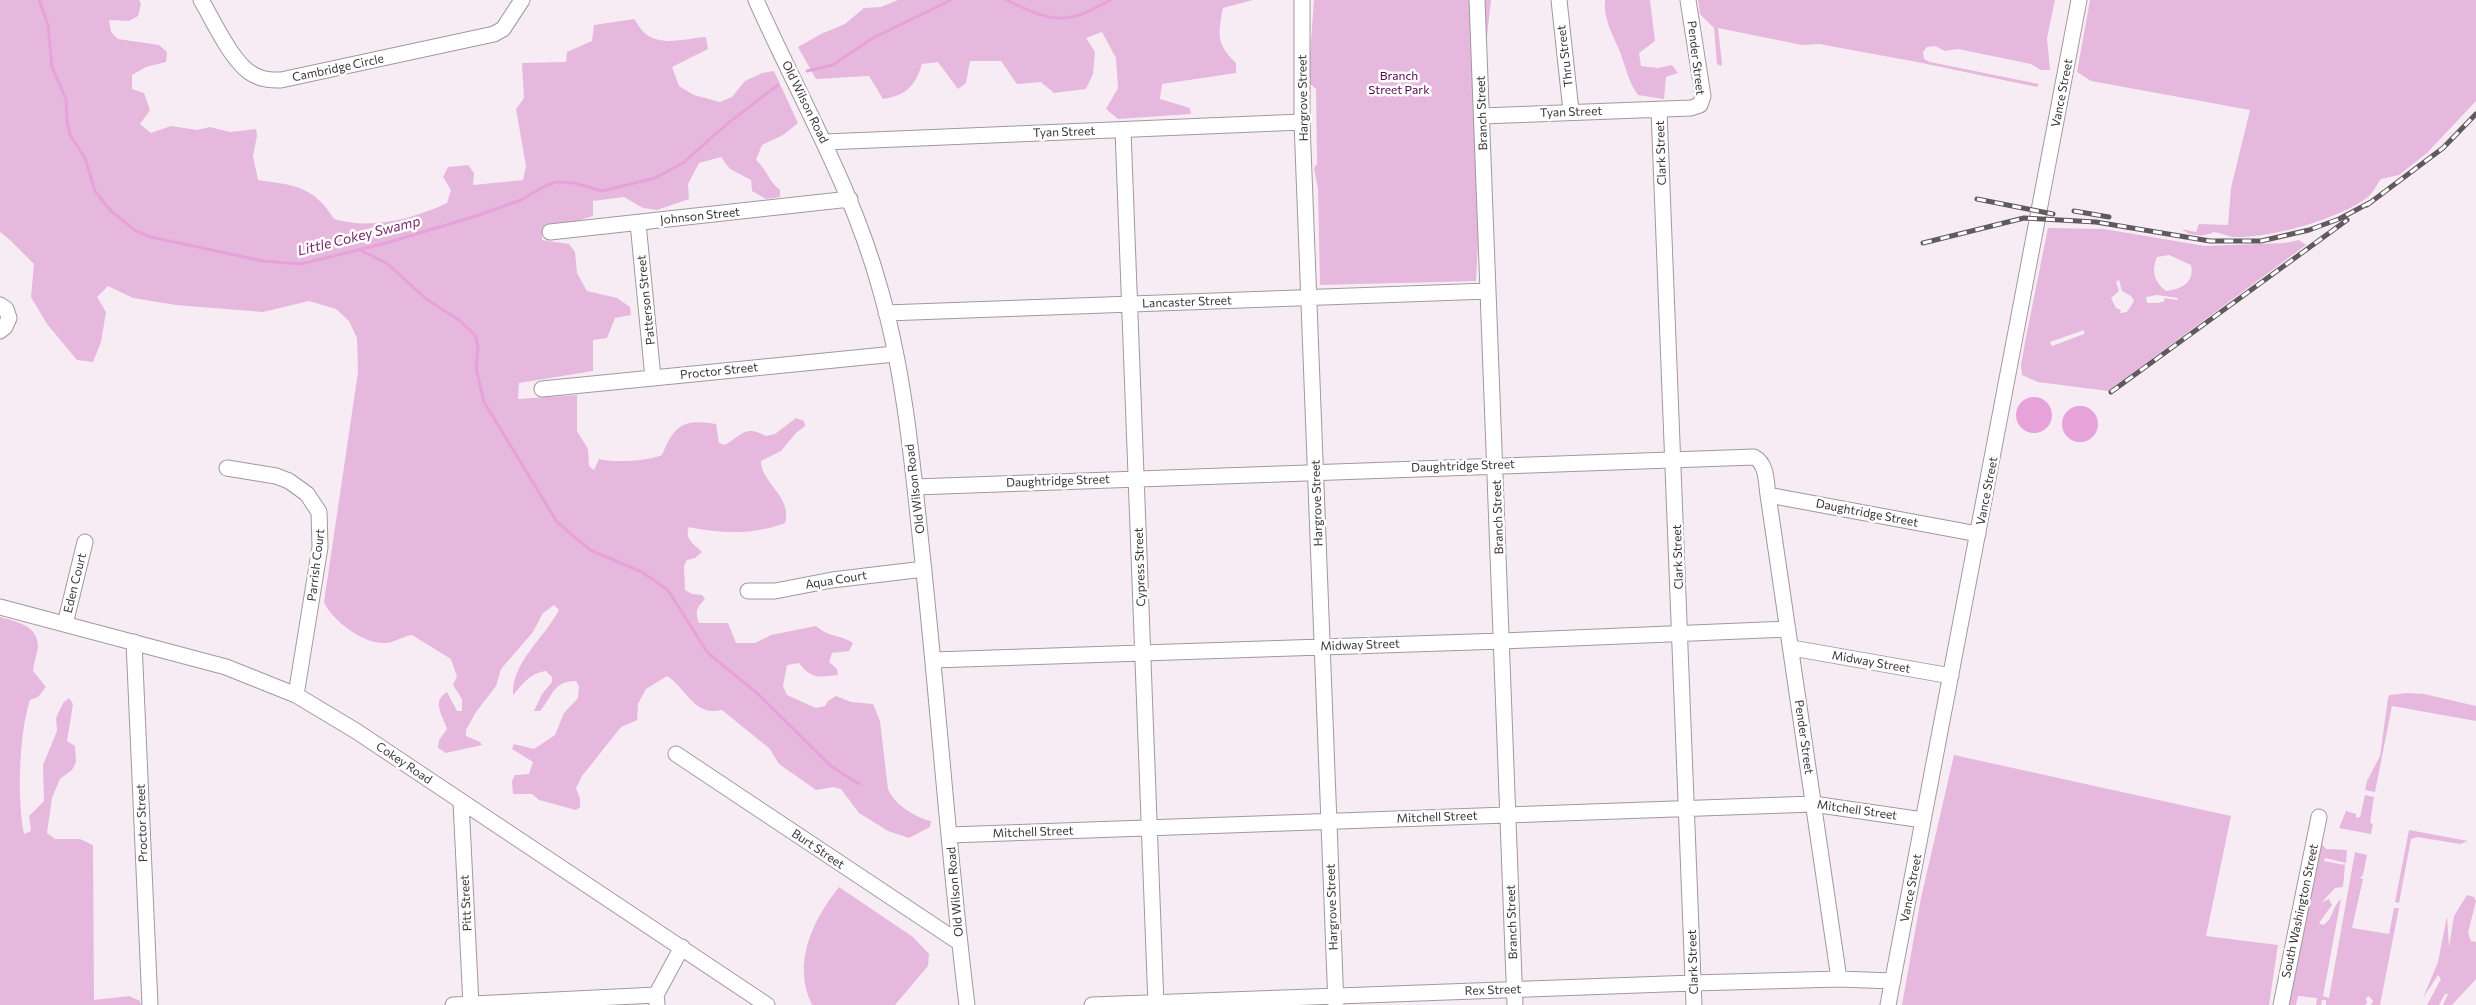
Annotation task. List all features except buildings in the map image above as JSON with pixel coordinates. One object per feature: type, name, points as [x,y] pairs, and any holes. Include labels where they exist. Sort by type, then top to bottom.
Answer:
[{"type":"street","name":"Cambridge Circle","points":[[201,0],[242,66],[253,75],[266,80],[281,80],[494,34],[503,30],[507,22]]},
{"type":"street","points":[[507,22],[509,0]]},
{"type":"street","points":[[507,22],[522,0]]},
{"type":"street","name":"Old Wilson Road","points":[[756,0],[825,142],[850,199],[877,277],[895,354],[915,486],[960,943],[968,1005]]},
{"type":"street","name":"Hargrove Street","points":[[1302,0],[1302,122],[1336,1000]]},
{"type":"street","name":"Branch Street","points":[[1477,0],[1515,1005]]},
{"type":"street","name":"Thru Street","points":[[1559,0],[1572,111]]},
{"type":"street","name":"Pender Street","points":[[1660,110],[1692,108],[1700,105],[1702,96],[1688,0]]},
{"type":"street","name":"Vance Street","points":[[1893,981],[2079,0]]},
{"type":"street","name":"Tyan Street","points":[[1482,116],[1572,111],[1660,110]]},
{"type":"street","name":"Clark Street","points":[[1660,110],[1694,1005]]},
{"type":"street","name":"Tyan Street","points":[[825,142],[1302,122]]},
{"type":"street","name":"Cypress Street","points":[[1123,130],[1156,1004]]},
{"type":"street","name":"Johnson Street","points":[[550,232],[850,199]]},
{"type":"street","name":"Patterson Street","points":[[638,223],[654,378]]},
{"type":"street","name":"Lancaster Street","points":[[886,313],[1488,291]]},
{"type":"street","points":[[0,305],[6,310],[9,318],[5,327],[0,331]]},
{"type":"street","name":"Proctor Street","points":[[542,389],[895,354]]},
{"type":"street","name":"Daughtridge Street","points":[[915,486],[1496,464],[1754,457],[1760,460],[1764,466],[1768,495],[1978,534]]},
{"type":"street","name":"Parrish Court","points":[[227,468],[276,476],[289,481],[307,494],[319,512],[320,546],[296,695]]},
{"type":"street","name":"Pender Street","points":[[1768,495],[1792,648],[1839,979]]},
{"type":"street","name":"Eden Court","points":[[65,624],[85,542]]},
{"type":"street","name":"Aqua Court","points":[[748,591],[775,591],[832,580],[924,569]]},
{"type":"street","name":"Cokey Road","points":[[0,607],[226,667],[296,695],[331,715],[767,1005]]},
{"type":"street","name":"Midway Street","points":[[933,660],[1502,641],[1788,629]]},
{"type":"street","name":"Proctor Street","points":[[134,642],[150,1005]]},
{"type":"street","name":"Midway Street","points":[[1792,648],[1951,676]]},
{"type":"street","name":"Burt Street","points":[[676,754],[960,943]]},
{"type":"street","name":"Pitt Street","points":[[461,802],[471,1005]]},
{"type":"street","name":"Mitchell Street","points":[[950,834],[1814,804],[1923,820]]},
{"type":"street","name":"South Washington Street","points":[[2281,1005],[2319,817]]},
{"type":"street","points":[[454,1005],[656,1000],[682,947]]},
{"type":"street","name":"Rex Street","points":[[1092,1005],[1336,1000],[1514,990],[1693,983],[1839,979],[1893,981]]},
{"type":"street","points":[[1888,1005],[1893,981]]},
{"type":"green space","points":[[0,0],[139,0],[141,4],[138,16],[129,21],[109,20],[111,32],[118,39],[159,45],[167,52],[166,62],[146,67],[132,75],[132,89],[144,93],[150,110],[140,124],[151,133],[171,126],[197,130],[210,127],[230,132],[256,129],[257,136],[253,156],[258,180],[302,189],[319,200],[334,219],[348,222],[377,223],[392,221],[420,214],[447,203],[451,190],[443,177],[448,167],[468,165],[474,173],[473,185],[523,180],[526,166],[516,109],[524,98],[522,63],[566,62],[567,52],[592,41],[594,25],[634,19],[647,35],[663,41],[706,37],[708,49],[672,67],[679,86],[694,95],[720,102],[732,97],[745,81],[762,73],[774,71],[798,123],[783,135],[762,145],[756,160],[780,190],[780,197],[766,199],[752,191],[751,180],[730,169],[721,157],[699,163],[688,184],[689,199],[657,210],[643,208],[624,197],[593,201],[593,216],[542,232],[542,240],[569,244],[575,252],[577,273],[587,291],[617,298],[630,307],[631,315],[615,318],[607,338],[593,340],[593,371],[519,383],[518,399],[577,395],[577,431],[588,449],[589,466],[594,470],[599,459],[631,461],[662,455],[675,431],[681,426],[695,422],[716,424],[719,443],[725,445],[744,432],[753,431],[766,436],[775,434],[796,418],[804,421],[805,426],[796,433],[781,451],[761,461],[762,469],[785,505],[785,523],[761,530],[737,532],[689,527],[689,538],[702,552],[695,558],[687,560],[684,566],[685,590],[692,594],[702,595],[705,599],[697,610],[699,623],[728,623],[736,643],[755,643],[771,635],[816,626],[826,633],[853,643],[849,651],[832,653],[829,662],[837,669],[838,675],[816,676],[808,672],[799,663],[787,665],[783,686],[787,695],[816,708],[825,706],[828,701],[836,696],[851,702],[873,704],[880,721],[888,789],[895,800],[906,810],[918,817],[931,821],[930,827],[909,838],[888,831],[859,813],[841,789],[833,787],[816,790],[779,764],[770,749],[722,710],[712,711],[698,706],[667,676],[646,689],[638,704],[637,720],[621,727],[582,776],[576,788],[580,799],[580,807],[576,810],[539,800],[532,794],[513,794],[512,781],[515,775],[529,774],[533,762],[512,749],[514,744],[534,749],[555,735],[564,713],[578,698],[579,686],[576,681],[568,682],[554,690],[540,711],[534,711],[542,694],[552,682],[552,677],[546,671],[531,677],[513,695],[517,672],[559,610],[554,605],[543,613],[533,632],[501,669],[496,686],[476,712],[466,730],[466,736],[480,742],[482,745],[446,753],[438,748],[439,740],[447,729],[439,709],[442,696],[447,692],[457,711],[462,711],[462,699],[453,685],[457,677],[451,659],[412,635],[386,643],[378,643],[359,636],[334,617],[324,602],[358,372],[357,338],[349,321],[336,309],[309,301],[263,312],[176,305],[133,298],[108,286],[97,297],[106,312],[101,342],[93,362],[77,360],[47,324],[31,297],[34,264],[0,232]]},
{"type":"green space","points":[[898,0],[1253,0],[1223,8],[1220,38],[1225,50],[1236,63],[1236,73],[1162,84],[1160,99],[1190,108],[1191,114],[1118,119],[1106,109],[1118,88],[1116,58],[1102,32],[1086,38],[1095,52],[1093,74],[1086,89],[1054,93],[1041,82],[1017,84],[1001,61],[970,61],[966,83],[958,89],[938,62],[922,64],[913,84],[909,88],[898,95],[883,99],[869,76],[816,79],[798,47],[821,34],[845,24],[864,8],[881,7]]},
{"type":"green space","name":"Branch Street Park","points":[[1314,0],[1491,0],[1477,127],[1482,160],[1476,281],[1320,285],[1318,189],[1314,168],[1317,164],[1316,89],[1308,82]]},
{"type":"green space","points":[[1605,0],[1650,0],[1655,41],[1639,53],[1641,66],[1658,68],[1672,65],[1678,73],[1666,77],[1664,99],[1638,95],[1635,90],[1609,27]]},
{"type":"green space","points":[[1698,0],[2055,0],[2047,38],[2050,70],[2041,70],[2031,64],[1958,49],[1945,51],[1935,46],[1927,47],[1923,52],[1924,59],[1930,62],[2039,84],[2037,87],[1917,62],[1819,44],[1802,45],[1718,28],[1721,66],[1717,64],[1714,28],[1700,14]]},
{"type":"green space","points":[[2090,0],[2476,0],[2476,101],[2427,153],[2399,175],[2381,179],[2368,197],[2340,213],[2303,226],[2265,235],[2233,237],[2214,232],[2206,235],[2193,235],[2182,229],[2196,232],[2199,224],[2228,225],[2231,188],[2250,110],[2091,81],[2077,72]]},
{"type":"green space","points":[[2048,228],[2104,229],[2205,246],[2285,243],[2299,240],[2306,245],[2108,391],[2038,382],[2022,375],[2021,365]],"holes":[[[2169,255],[2191,265],[2192,271],[2189,281],[2182,287],[2166,291],[2156,280],[2154,267],[2157,257]],[[2119,280],[2122,291],[2131,296],[2134,301],[2127,312],[2120,313],[2121,310],[2116,308],[2111,298],[2119,291],[2116,282]],[[2157,295],[2178,298],[2177,300],[2164,298],[2165,301],[2147,303],[2146,297]],[[2084,330],[2084,334],[2052,346],[2050,342]]]},
{"type":"green space","points":[[0,617],[25,626],[34,634],[38,647],[33,671],[46,687],[38,697],[30,700],[23,730],[20,766],[20,803],[24,834],[31,831],[29,816],[44,801],[43,765],[57,731],[56,718],[63,703],[69,698],[73,704],[67,741],[75,746],[76,762],[72,770],[60,779],[52,798],[47,833],[55,839],[80,839],[93,845],[94,1000],[129,996],[140,1001],[141,1005],[0,1005]]},
{"type":"green space","points":[[2424,694],[2476,706],[2476,721],[2392,706],[2375,792],[2365,790],[2367,781],[2380,756],[2389,695]]},
{"type":"green space","points":[[1954,755],[2231,816],[2206,936],[2278,945],[2269,1005],[1902,1005],[1921,898]]},
{"type":"green space","points":[[2365,795],[2374,797],[2370,823],[2373,824],[2371,834],[2339,828],[2346,811],[2356,814],[2356,818],[2360,817]]},
{"type":"green space","points":[[2409,830],[2468,841],[2460,844],[2417,837],[2411,839],[2399,903],[2395,902]]},
{"type":"green space","points":[[2320,842],[2326,849],[2347,850],[2346,863],[2325,858],[2324,861],[2345,865],[2343,887],[2335,888],[2322,902],[2329,899],[2332,905],[2319,923],[2323,925],[2327,922],[2341,899],[2323,996],[2329,998],[2355,852],[2367,855],[2363,875],[2360,878],[2363,879],[2352,928],[2389,934],[2394,908],[2399,908],[2380,1005],[2371,1005],[2373,1001],[2369,996],[2366,998],[2367,1003],[2365,1005],[2326,1005],[2326,1000],[2322,1000],[2321,1005],[2316,1005],[2317,998],[2298,996],[2296,1005],[2287,1005]]},
{"type":"green space","points":[[839,887],[913,937],[929,954],[928,966],[895,1005],[812,1005],[806,989],[804,974],[808,943],[813,928]]},
{"type":"green space","points":[[2467,895],[2474,897],[2476,901],[2468,933],[2471,941],[2476,942],[2476,979],[2452,1005],[2443,1005],[2448,994],[2445,994],[2439,1005],[2427,1005],[2441,979],[2438,975],[2423,998],[2438,962],[2447,916],[2449,947],[2454,916]]},
{"type":"shaded area","points":[[2034,397],[2041,398],[2047,402],[2051,408],[2051,422],[2047,428],[2041,432],[2034,433],[2027,432],[2021,428],[2017,422],[2016,415],[2017,408],[2021,402],[2027,398]]},
{"type":"shaded area","points":[[2080,406],[2087,407],[2093,411],[2097,417],[2097,431],[2093,437],[2087,441],[2080,442],[2073,441],[2067,437],[2063,431],[2062,424],[2063,417],[2067,411],[2073,407]]},
{"type":"waterway","name":"Little Cokey Swamp","points":[[39,0],[48,25],[52,67],[66,99],[70,135],[85,158],[95,191],[111,211],[136,231],[151,237],[263,261],[301,264],[386,243],[473,217],[521,200],[547,185],[557,182],[574,183],[602,191],[655,178],[683,163],[728,123],[778,85]]},
{"type":"waterway","name":"Little Cokey Swamp","points":[[807,71],[833,65],[871,39],[951,0]]},
{"type":"waterway","name":"Little Cokey Swamp","points":[[1006,0],[1035,13],[1058,18],[1081,14],[1110,0]]},
{"type":"waterway","points":[[358,249],[388,264],[426,299],[459,320],[475,335],[478,346],[476,368],[484,402],[557,522],[590,550],[642,572],[668,590],[707,652],[759,695],[831,766],[859,784]]},
{"type":"railway","points":[[2367,205],[2443,148],[2476,114]]},
{"type":"railway","points":[[1977,199],[2053,214]]},
{"type":"railway","points":[[1923,243],[2024,218],[2096,222],[2210,241],[2261,241],[2309,230],[2339,219],[2371,202]]},
{"type":"railway","points":[[2074,211],[2109,217]]},
{"type":"railway","points":[[2111,392],[2347,220]]}]
